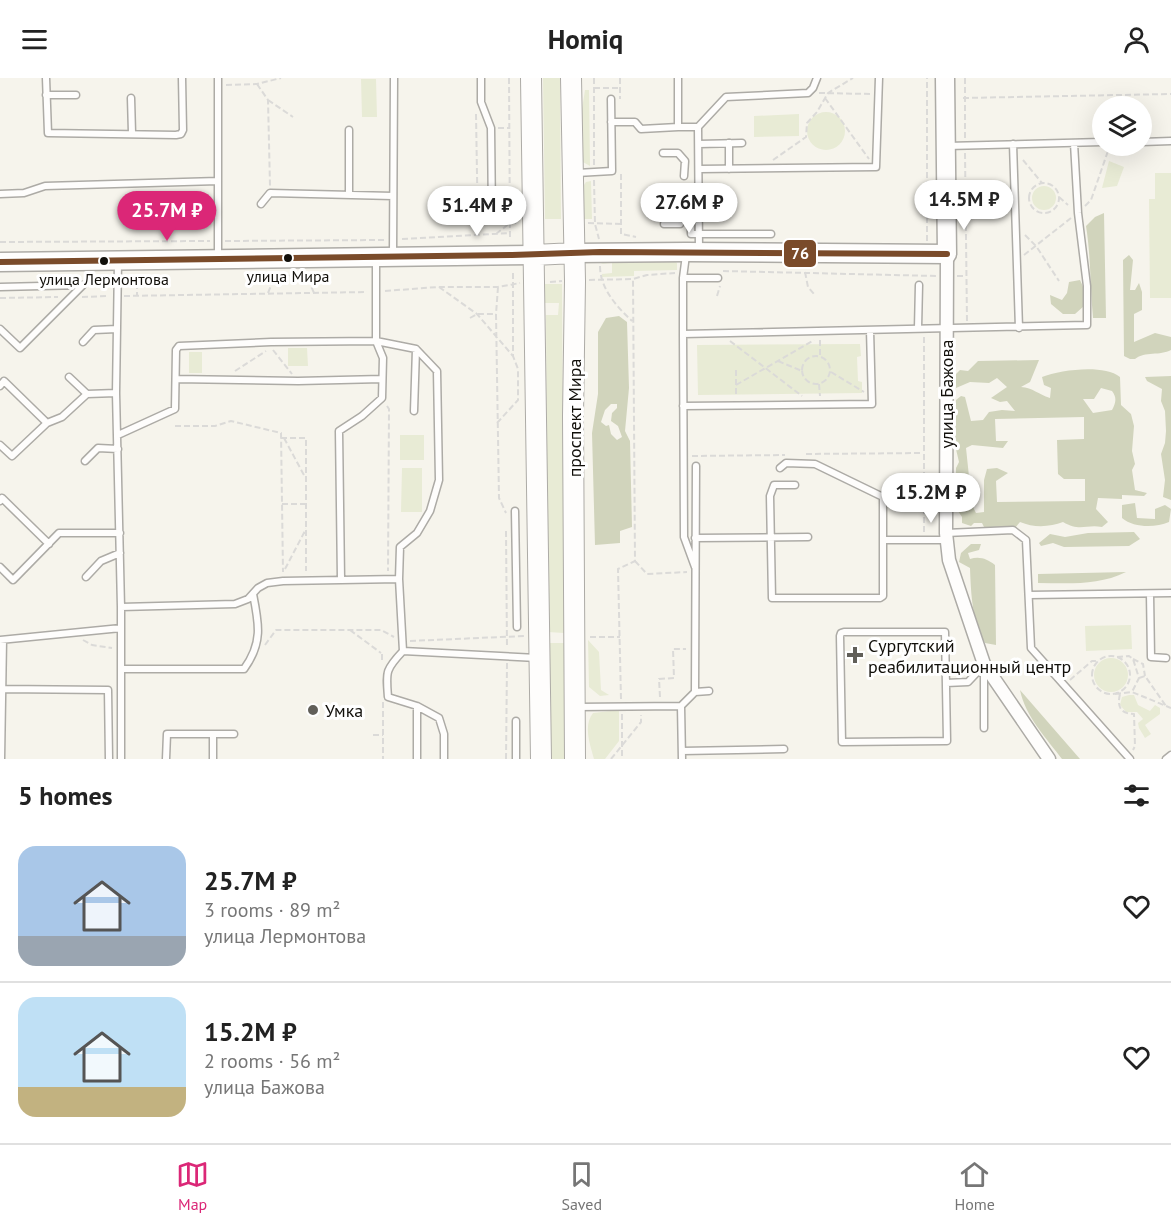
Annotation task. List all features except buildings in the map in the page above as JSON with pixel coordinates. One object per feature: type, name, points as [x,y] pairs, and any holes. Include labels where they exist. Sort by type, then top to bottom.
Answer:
[{"type":"main road","name":"проспект Мира","points":[[531,78],[541,759]]},
{"type":"main road","name":"проспект Мира","points":[[571,78],[575,254],[573,416],[575,759]]},
{"type":"main road","points":[[534,255],[575,254]]},
{"type":"street","name":"улица Бажова","points":[[945,78],[946,537],[949,560],[984,664],[1049,759]]},
{"type":"street","points":[[575,254],[695,246],[946,247]]},
{"type":"street","points":[[0,261],[118,261],[218,250],[534,255]]},
{"type":"lane","points":[[46,78],[48,133],[181,134],[183,130],[182,78]]},
{"type":"lane","points":[[218,78],[218,250]]},
{"type":"lane","points":[[341,579],[339,431],[362,416],[382,398],[383,358],[376,341],[377,292],[387,251],[393,196],[394,78]]},
{"type":"lane","points":[[480,78],[481,102],[491,128],[492,216]]},
{"type":"lane","points":[[678,78],[678,127]]},
{"type":"lane","points":[[695,569],[684,537],[683,334],[684,276],[695,246],[700,169],[698,127],[726,97],[807,93],[813,88],[817,78]]},
{"type":"lane","points":[[700,169],[876,167],[879,78]]},
{"type":"lane","points":[[46,95],[76,94]]},
{"type":"lane","points":[[132,98],[132,133]]},
{"type":"lane","points":[[572,173],[612,171],[611,99]]},
{"type":"lane","points":[[611,122],[635,122],[641,129],[698,127]]},
{"type":"lane","points":[[349,130],[349,195]]},
{"type":"lane","points":[[1152,142],[1171,141]]},
{"type":"lane","points":[[945,146],[1013,147],[1092,142]]},
{"type":"lane","points":[[729,143],[729,169]]},
{"type":"lane","points":[[699,144],[742,143]]},
{"type":"lane","points":[[683,334],[821,334],[946,327],[1019,328],[1087,325],[1087,286],[1078,213],[1074,143]]},
{"type":"lane","points":[[1013,147],[1019,328]]},
{"type":"lane","points":[[663,153],[678,153],[685,160],[699,160]]},
{"type":"lane","points":[[684,176],[685,160]]},
{"type":"lane","points":[[0,194],[24,193],[45,186],[218,182]]},
{"type":"lane","points":[[261,204],[270,193],[393,196]]},
{"type":"lane","points":[[664,224],[680,224],[680,198],[690,198],[691,234],[695,246]]},
{"type":"lane","points":[[695,246],[771,234]]},
{"type":"lane","points":[[118,261],[116,393],[122,628],[121,759]]},
{"type":"lane","points":[[684,276],[719,274]]},
{"type":"lane","points":[[0,287],[82,285],[20,348],[0,329]]},
{"type":"lane","points":[[919,285],[921,328]]},
{"type":"lane","points":[[83,342],[94,330],[117,329]]},
{"type":"lane","points":[[683,406],[870,405],[870,330]]},
{"type":"lane","points":[[118,435],[175,409],[176,350],[179,346],[376,341],[416,349],[438,371],[439,480],[430,511],[417,533],[400,547],[399,579],[403,651],[389,666],[386,677],[388,697],[417,706],[439,718],[444,734],[444,759]]},
{"type":"lane","points":[[414,411],[416,349]]},
{"type":"lane","points":[[69,377],[87,394]]},
{"type":"lane","points":[[176,379],[298,381],[382,379]]},
{"type":"lane","points":[[0,386],[4,381],[47,423]]},
{"type":"lane","points":[[0,445],[12,456],[47,423],[62,417],[87,394],[116,393]]},
{"type":"lane","points":[[85,461],[98,448],[118,449]]},
{"type":"lane","points":[[780,468],[786,463],[816,464],[883,497],[883,596],[880,598],[772,598],[771,490],[774,485],[795,485]]},
{"type":"lane","points":[[695,692],[696,466]]},
{"type":"lane","points":[[0,501],[2,498],[49,544]]},
{"type":"lane","points":[[683,506],[696,506]]},
{"type":"lane","points":[[515,511],[517,627]]},
{"type":"lane","points":[[883,540],[924,541],[1013,530],[1026,540],[1031,648],[1129,758]]},
{"type":"lane","points":[[0,567],[13,580],[59,533],[120,533]]},
{"type":"lane","points":[[695,538],[808,537]]},
{"type":"lane","points":[[86,577],[101,561],[120,553]]},
{"type":"lane","points":[[121,607],[235,604],[248,599],[258,588],[283,581],[399,579]]},
{"type":"lane","points":[[1029,595],[1171,593]]},
{"type":"lane","points":[[122,669],[244,669],[254,654],[259,623],[253,594]]},
{"type":"lane","points":[[1150,594],[1151,657],[1166,658]]},
{"type":"lane","points":[[1,759],[1,640],[122,628]]},
{"type":"lane","points":[[945,632],[946,683],[947,741],[842,742],[841,633],[945,632]]},
{"type":"lane","points":[[403,651],[539,658]]},
{"type":"lane","points":[[946,683],[968,682],[984,664]]},
{"type":"lane","points":[[984,664],[984,728]]},
{"type":"lane","points":[[2,689],[108,690],[109,759]]},
{"type":"lane","points":[[574,707],[681,706],[695,692],[709,691]]},
{"type":"lane","points":[[417,706],[417,759]]},
{"type":"lane","points":[[681,706],[682,759]]},
{"type":"lane","points":[[516,721],[516,759]]},
{"type":"lane","points":[[166,759],[167,734],[234,734]]},
{"type":"lane","points":[[213,734],[213,759]]},
{"type":"lane","points":[[682,751],[784,749]]},
{"type":"lane","points":[[1166,759],[1171,755]]},
{"type":"path","points":[[224,85],[257,84],[281,78]]},
{"type":"path","points":[[509,78],[513,356]]},
{"type":"path","points":[[620,78],[620,99]]},
{"type":"path","points":[[772,169],[772,160],[806,137],[807,123],[817,112],[828,93],[853,78]]},
{"type":"path","points":[[927,78],[927,247],[946,247]]},
{"type":"path","points":[[965,78],[967,327]]},
{"type":"path","points":[[257,84],[268,100],[293,117]]},
{"type":"path","points":[[594,88],[620,88]]},
{"type":"path","points":[[807,93],[877,94]]},
{"type":"path","points":[[965,98],[1171,94]]},
{"type":"path","points":[[825,98],[876,167]]},
{"type":"path","points":[[268,100],[270,193]]},
{"type":"path","points":[[476,108],[478,234]]},
{"type":"path","points":[[1013,147],[1042,183]]},
{"type":"path","points":[[1017,260],[1078,213],[1091,200],[1106,156]]},
{"type":"path","points":[[621,167],[621,234],[646,237]]},
{"type":"path","points":[[1059,197],[1057,206],[1050,212],[1041,213],[1030,204],[1029,195],[1034,187],[1042,183],[1052,185],[1059,197],[1078,213]]},
{"type":"path","points":[[496,234],[510,223]]},
{"type":"path","points":[[1016,227],[1036,246],[1059,281]]},
{"type":"path","points":[[0,242],[218,250],[387,251],[478,234],[510,233]]},
{"type":"path","points":[[719,274],[805,272],[966,276]]},
{"type":"path","points":[[805,272],[808,287],[815,294]]},
{"type":"path","points":[[268,294],[275,276],[296,275],[306,275],[314,293]]},
{"type":"path","points":[[0,298],[377,292],[438,287],[498,287],[534,282],[633,279],[647,275],[684,276]]},
{"type":"path","points":[[600,279],[614,302],[633,322]]},
{"type":"path","points":[[633,279],[635,561],[647,574],[695,569]]},
{"type":"path","points":[[438,287],[477,314],[513,356],[518,369],[518,400],[497,423]]},
{"type":"path","points":[[498,287],[496,314],[499,498],[506,510],[506,759]]},
{"type":"path","points":[[470,318],[477,314],[496,314]]},
{"type":"path","points":[[921,328],[924,541]]},
{"type":"path","points":[[720,334],[817,405]]},
{"type":"path","points":[[820,355],[821,334]]},
{"type":"path","points":[[736,385],[821,334]]},
{"type":"path","points":[[221,380],[271,348],[298,381]]},
{"type":"path","points":[[778,361],[802,371],[808,382],[819,384],[829,378],[831,366],[820,355],[808,357],[802,371]]},
{"type":"path","points":[[736,370],[736,405]]},
{"type":"path","points":[[831,372],[871,396]]},
{"type":"path","points":[[817,405],[819,384]]},
{"type":"path","points":[[382,398],[389,409],[388,580]]},
{"type":"path","points":[[176,426],[216,426],[231,421],[280,433],[306,479]]},
{"type":"path","points":[[283,438],[306,438],[306,580]]},
{"type":"path","points":[[283,438],[283,581]]},
{"type":"path","points":[[282,504],[306,504]]},
{"type":"path","points":[[283,572],[306,528]]},
{"type":"path","points":[[622,759],[618,569],[635,561]]},
{"type":"path","points":[[263,647],[276,630],[381,630],[402,641],[507,636],[539,637]]},
{"type":"path","points":[[350,630],[393,662]]},
{"type":"path","points":[[574,637],[620,637]]},
{"type":"path","points":[[83,640],[92,645],[122,649]]},
{"type":"path","points":[[660,706],[659,679],[674,678],[673,649],[695,648]]},
{"type":"path","points":[[382,654],[382,665]]},
{"type":"path","points":[[1064,685],[1092,661],[1108,657],[1129,656],[1143,664],[1145,676],[1166,706]]},
{"type":"path","points":[[1113,693],[1126,686],[1129,676],[1127,665],[1114,657]]},
{"type":"path","points":[[1132,692],[1138,678],[1133,659]]},
{"type":"path","points":[[1099,661],[1093,669],[1093,680],[1098,689],[1120,694],[1132,692],[1171,708]]},
{"type":"path","points":[[1138,678],[1145,676]]},
{"type":"path","points":[[1120,694],[1118,703],[1120,709],[1127,714],[1134,714],[1135,746],[1129,758]]},
{"type":"path","points":[[382,700],[383,759]]},
{"type":"path","points":[[611,759],[641,722],[641,706]]},
{"type":"path","points":[[373,735],[383,735]]},
{"type":"green space","points":[[543,78],[560,78],[561,219],[545,219]]},
{"type":"green space","points":[[361,79],[376,79],[377,117],[362,117]]},
{"type":"green space","points":[[585,90],[589,90],[590,166],[581,161],[580,122]]},
{"type":"green space","points":[[826,112],[840,117],[845,131],[840,145],[826,150],[812,145],[807,131],[812,117]]},
{"type":"green space","points":[[799,114],[799,136],[754,137],[754,116]]},
{"type":"green space","points":[[1109,161],[1124,167],[1117,186],[1102,188]]},
{"type":"green space","points":[[1155,173],[1171,173],[1171,298],[1150,298],[1149,199],[1155,199]]},
{"type":"green space","points":[[591,181],[592,219],[582,219],[582,188],[586,182]]},
{"type":"green space","points":[[1044,186],[1049,187],[1055,193],[1055,203],[1049,209],[1044,210],[1039,209],[1033,203],[1032,198],[1033,193],[1039,187]]},
{"type":"green space","points":[[1104,213],[1106,318],[1093,318],[1086,226],[1095,217]]},
{"type":"green space","points":[[1129,255],[1133,260],[1130,290],[1135,290],[1139,283],[1142,292],[1142,310],[1134,314],[1134,342],[1155,333],[1171,337],[1171,350],[1143,355],[1135,359],[1124,356],[1123,260]]},
{"type":"green space","points":[[673,260],[677,263],[677,270],[634,271],[634,276],[602,277],[602,274],[612,273],[612,263],[601,264],[606,261]]},
{"type":"green space","points":[[1080,280],[1085,291],[1084,306],[1075,314],[1063,314],[1051,304],[1050,295],[1062,300],[1067,293],[1069,282]]},
{"type":"green space","points":[[545,284],[562,284],[564,633],[548,632],[546,315],[558,315],[559,303],[545,303]]},
{"type":"green space","points":[[619,316],[627,322],[629,388],[625,431],[630,441],[632,527],[620,531],[620,543],[595,545],[592,433],[598,394],[598,332],[606,318]],"holes":[[[611,404],[617,404],[611,421],[618,426],[622,437],[617,440],[611,434],[609,425],[606,426],[601,422],[605,410]]]},
{"type":"green space","points":[[860,344],[861,356],[857,357],[858,381],[862,382],[862,393],[698,395],[697,345]]},
{"type":"green space","points":[[288,348],[307,348],[308,366],[288,366]]},
{"type":"green space","points":[[189,352],[202,352],[202,373],[189,373]]},
{"type":"green space","points":[[1039,360],[1030,382],[1021,387],[1050,398],[1051,388],[1044,385],[1042,377],[1050,374],[1093,369],[1113,373],[1120,377],[1121,405],[1131,414],[1134,426],[1132,451],[1135,464],[1132,470],[1135,490],[1147,493],[1144,496],[1122,495],[1122,499],[1098,498],[1096,509],[1108,522],[1102,527],[1079,527],[1063,522],[1042,526],[1020,522],[1015,528],[984,527],[982,523],[974,523],[971,526],[962,523],[962,517],[956,508],[956,468],[959,462],[955,445],[956,400],[961,396],[965,397],[971,421],[983,420],[989,412],[1015,411],[1007,401],[1000,402],[991,398],[1007,387],[997,378],[989,383],[970,382],[956,388],[956,374],[960,370],[968,371],[978,361]],"holes":[[[1101,388],[1112,391],[1115,398],[1114,405],[1112,410],[1093,413],[1083,399],[1094,399]],[[1084,417],[1084,439],[1057,440],[1058,474],[1064,479],[1085,479],[1085,501],[997,502],[996,481],[1008,473],[997,468],[987,469],[984,480],[984,512],[976,513],[972,505],[966,448],[972,445],[1003,448],[1008,441],[996,441],[995,419]]]},
{"type":"green space","points":[[1171,376],[1171,500],[1163,497],[1165,480],[1161,454],[1166,431],[1165,411],[1161,401],[1162,389],[1147,381],[1145,377]]},
{"type":"green space","points":[[400,435],[424,435],[424,460],[400,460]]},
{"type":"green space","points":[[402,468],[422,468],[422,512],[401,512]]},
{"type":"green space","points":[[1135,503],[1137,518],[1155,519],[1155,509],[1165,505],[1171,509],[1169,522],[1145,526],[1132,524],[1122,518],[1122,505]]},
{"type":"green space","points":[[1134,532],[1140,539],[1129,546],[1064,547],[1053,543],[1041,546],[1039,543],[1050,534],[1065,537],[1088,533]]},
{"type":"green space","points":[[971,544],[981,544],[979,550],[968,553],[970,559],[983,559],[995,565],[996,645],[985,643],[981,635],[973,607],[970,568],[959,562],[961,553]]},
{"type":"green space","points":[[1126,572],[1094,582],[1038,583],[1038,574]]},
{"type":"green space","points":[[1131,625],[1132,649],[1086,651],[1085,626]]},
{"type":"green space","points":[[588,640],[599,652],[601,690],[609,695],[600,696],[589,687]]},
{"type":"green space","points":[[549,643],[565,643],[566,759],[551,759]]},
{"type":"green space","points":[[1111,658],[1123,663],[1128,675],[1123,687],[1111,692],[1099,687],[1094,675],[1099,663]]},
{"type":"green space","points":[[1020,690],[1080,759],[1062,759],[1032,718]]},
{"type":"green space","points":[[1134,695],[1138,705],[1150,711],[1155,705],[1160,708],[1160,714],[1145,725],[1151,734],[1145,738],[1138,723],[1143,719],[1137,712],[1126,712],[1120,705],[1122,697]]},
{"type":"green space","points":[[619,710],[619,741],[605,759],[594,759],[588,735],[590,718],[593,713]]},
{"type":"transit line","name":"76","points":[[0,262],[600,252],[947,254]]},
{"type":"place","name":"улица Мира","points":[[288,258]]},
{"type":"place","name":"улица Лермонтова","points":[[104,261]]},
{"type":"place","name":"Сургутский реабилитационный центр","points":[[855,655]]},
{"type":"place","name":"Умка","points":[[313,710]]}]
